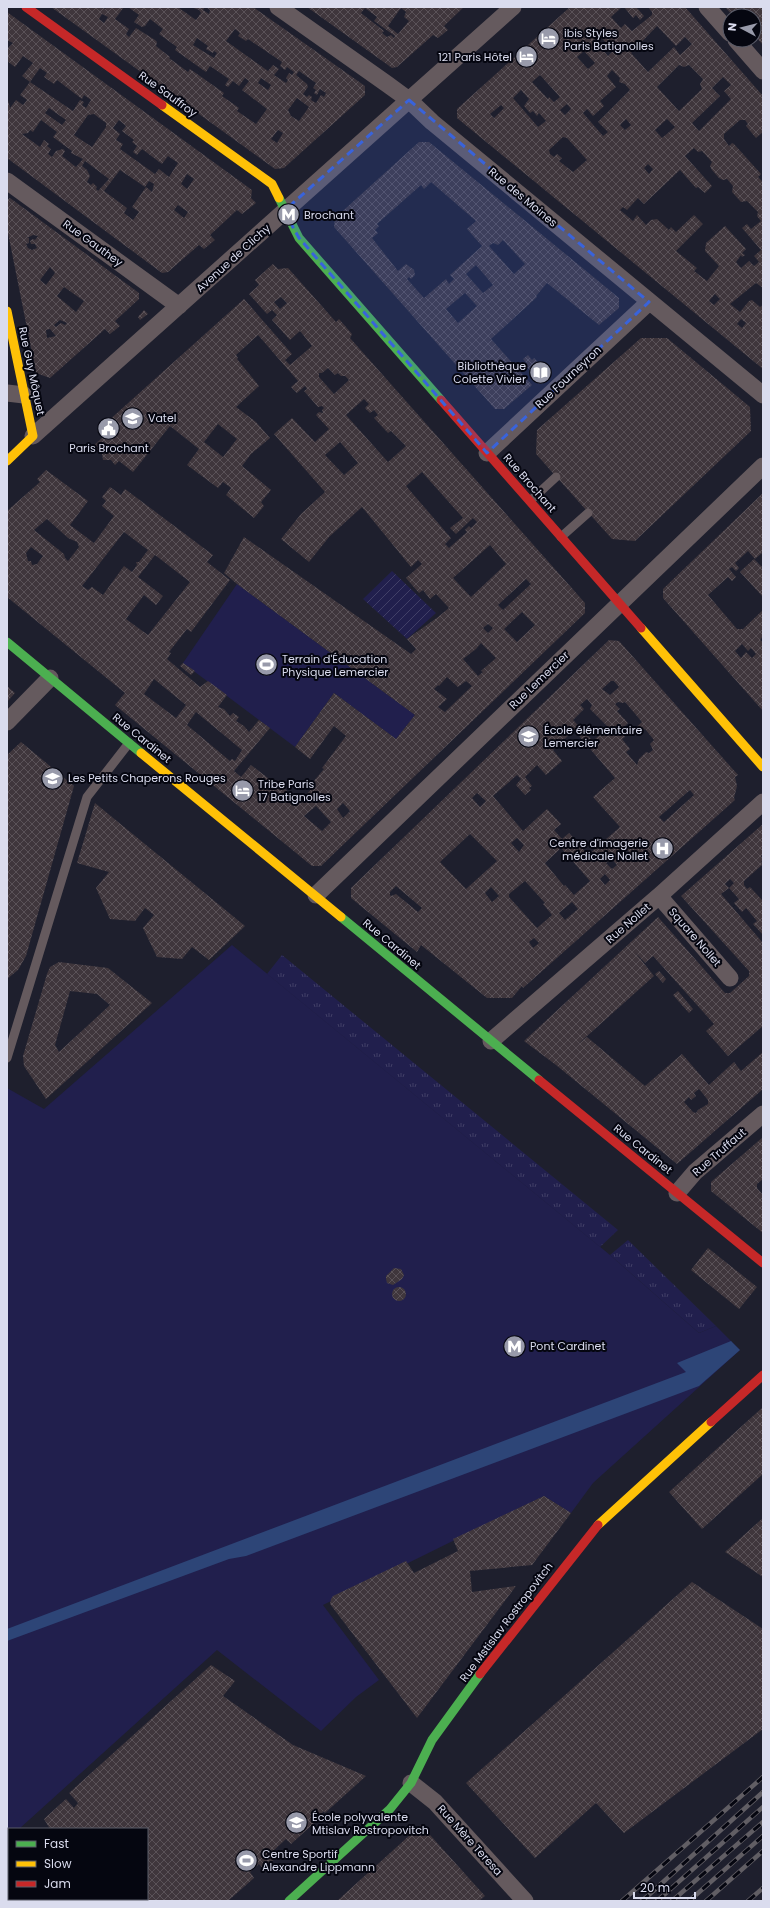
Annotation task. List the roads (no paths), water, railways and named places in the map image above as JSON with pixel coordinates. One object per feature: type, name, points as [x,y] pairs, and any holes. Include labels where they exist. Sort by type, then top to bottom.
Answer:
[{"type":"street","name":"Rue Sauffroy","points":[[26,7],[272,184],[284,211]]},
{"type":"street","name":"Rue des Moines","points":[[278,7],[409,100],[432,122],[763,395]]},
{"type":"street","name":"Avenue de Clichy","points":[[7,461],[33,436],[513,7]]},
{"type":"street","points":[[707,7],[722,24]]},
{"type":"street","points":[[743,48],[763,71]]},
{"type":"street","name":"Rue Gauthey","points":[[7,181],[179,306]]},
{"type":"street","name":"Rue Brochant","points":[[284,211],[299,238],[763,767]]},
{"type":"street","name":"Rue Fourneyron","points":[[487,453],[649,302]]},
{"type":"street","name":"Rue Guy Môquet","points":[[7,311],[33,436]]},
{"type":"street","points":[[7,393],[24,395]]},
{"type":"street","name":"Rue Lemercier","points":[[316,896],[763,466]]},
{"type":"street","name":"Rue Cardinet","points":[[7,642],[128,743],[763,1263]]},
{"type":"street","points":[[7,722],[50,678]]},
{"type":"street","name":"Rue Nollet","points":[[491,1041],[659,896],[763,802]]},
{"type":"street","name":"Square Nollet","points":[[659,896],[730,978]]},
{"type":"street","name":"Rue Truffaut","points":[[677,1193],[695,1172],[763,1114]]},
{"type":"street","name":"Rue Mstislav Rostropovitch","points":[[289,1901],[390,1809],[411,1782],[432,1740],[499,1649],[594,1528],[763,1375]]},
{"type":"street","name":"Rue Mère Teresa","points":[[411,1782],[434,1802],[525,1901]]},
{"type":"lane","points":[[530,501],[556,477]]},
{"type":"lane","points":[[561,537],[588,513]]},
{"type":"lane","points":[[7,1058],[87,797],[128,743]]},
{"type":"water","points":[[731,1341],[740,1350],[699,1386],[246,1556],[229,1559],[7,1641],[7,1629],[686,1372],[677,1363]]},
{"type":"railway","points":[[622,1901],[763,1777]]},
{"type":"railway","points":[[642,1901],[763,1792]]},
{"type":"railway","points":[[657,1901],[763,1807]]},
{"type":"railway","points":[[672,1901],[763,1822]]},
{"type":"railway","points":[[689,1901],[763,1836]]},
{"type":"railway","points":[[706,1901],[763,1851]]},
{"type":"railway","points":[[748,1901],[763,1888]]},
{"type":"place","name":"ibis Styles Paris Batignolles","points":[[549,39]]},
{"type":"place","name":"121 Paris Hôtel","points":[[527,57]]},
{"type":"place","name":"Brochant","points":[[288,215]]},
{"type":"place","name":"Bibliothèque Colette Vivier","points":[[541,372]]},
{"type":"place","name":"Vatel","points":[[132,418]]},
{"type":"place","name":"Paris Brochant","points":[[109,428]]},
{"type":"place","name":"Terrain d'Éducation Physique Lemercier","points":[[266,665]]},
{"type":"place","name":"École élémentaire Lemercier","points":[[529,736]]},
{"type":"place","name":"Les Petits Chaperons Rouges","points":[[53,778]]},
{"type":"place","name":"Tribe Paris 17 Batignolles","points":[[242,790]]},
{"type":"place","name":"Centre d'imagerie médicale Nollet","points":[[663,849]]},
{"type":"place","name":"Pont Cardinet","points":[[515,1346]]},
{"type":"place","name":"École polyvalente Mtislav Rostropovitch","points":[[296,1823]]},
{"type":"place","name":"Centre Sportif Alexandre Lippmann","points":[[247,1860]]}]
